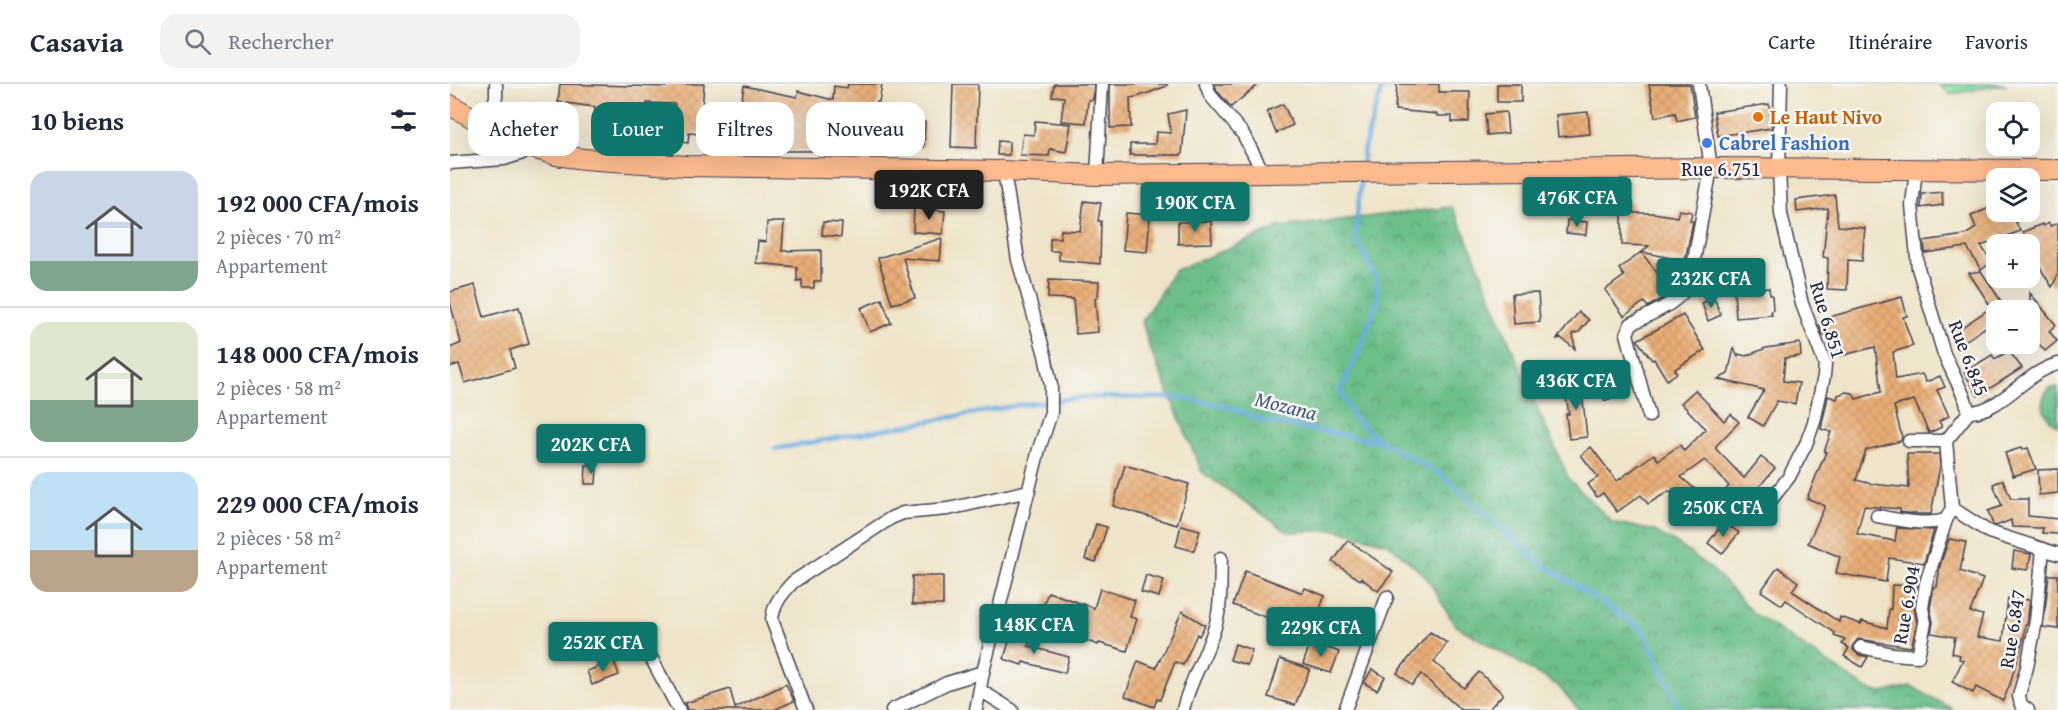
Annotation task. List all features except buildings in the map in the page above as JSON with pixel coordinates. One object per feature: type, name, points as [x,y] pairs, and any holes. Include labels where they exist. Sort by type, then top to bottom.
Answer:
[{"type":"main road","name":"Rue 6.751","points":[[450,105],[468,115]]},
{"type":"main road","name":"Rue 6.751","points":[[563,156],[686,166],[1004,171],[1097,175],[1711,168],[2058,170]]},
{"type":"street","points":[[494,102],[496,84]]},
{"type":"street","points":[[1097,175],[1102,84]]},
{"type":"street","points":[[1206,84],[1210,95],[1243,134],[1264,174]]},
{"type":"street","points":[[1649,416],[1627,334],[1631,324],[1658,311],[1684,292],[1690,282],[1711,168],[1699,84]]},
{"type":"street","name":"Rue 6.851","points":[[1767,505],[1789,477],[1806,444],[1814,422],[1825,364],[1798,291],[1780,213],[1781,84]]},
{"type":"street","points":[[450,163],[504,159],[513,156]]},
{"type":"street","name":"Rue 6.845","points":[[1916,170],[1912,205],[1918,268],[1944,354],[1969,412],[1946,441]]},
{"type":"street","points":[[976,710],[983,672],[1051,413],[1051,386],[1045,355],[1018,260],[1004,171]]},
{"type":"street","points":[[1969,412],[1981,412],[1990,408],[2039,372],[2058,364]]},
{"type":"street","points":[[1909,441],[1946,441],[1952,508],[1989,532],[2058,554]]},
{"type":"street","points":[[806,710],[772,620],[773,610],[781,595],[793,582],[891,518],[903,513],[948,509],[1029,491]]},
{"type":"street","name":"Rue 6.904","points":[[1862,647],[1893,654],[1918,656],[1924,623],[1922,608],[1924,592],[1946,520],[1952,508]]},
{"type":"street","points":[[1877,516],[1923,523],[1946,520]]},
{"type":"street","name":"Rue 6.847","points":[[2028,710],[2021,705],[2019,696],[2036,621],[2043,549]]},
{"type":"street","points":[[1183,710],[1188,688],[1216,625],[1219,610],[1221,558]]},
{"type":"street","points":[[1345,710],[1387,597]]},
{"type":"street","points":[[649,654],[679,710]]},
{"type":"street","points":[[892,710],[908,704],[946,682],[983,672]]},
{"type":"street","points":[[981,690],[1012,710]]},
{"type":"green space","points":[[1938,84],[2007,84],[1950,94]]},
{"type":"green space","points":[[1452,207],[1569,479],[1612,522],[1654,531],[1679,545],[1713,570],[1753,613],[1869,690],[1882,693],[1911,686],[1954,710],[1579,710],[1557,685],[1455,625],[1427,578],[1388,543],[1337,530],[1288,532],[1202,472],[1149,346],[1142,321],[1174,271],[1279,227]]},
{"type":"green space","points":[[2058,387],[2058,426],[2046,414],[2043,398],[2049,388]]},
{"type":"waterway","points":[[1362,166],[1364,148],[1383,84]]},
{"type":"waterway","points":[[1361,177],[1355,236],[1376,279],[1378,299],[1362,344],[1340,392],[1354,418],[1380,441]]},
{"type":"waterway","name":"Mozana","points":[[775,449],[1019,405],[1085,397],[1180,398],[1227,406],[1263,421],[1381,442],[1442,475],[1537,560],[1642,629],[1681,710]]},
{"type":"place","name":"Le Haut Nivo","points":[[1758,117]]},
{"type":"place","name":"Cabrel Fashion","points":[[1707,143]]}]
